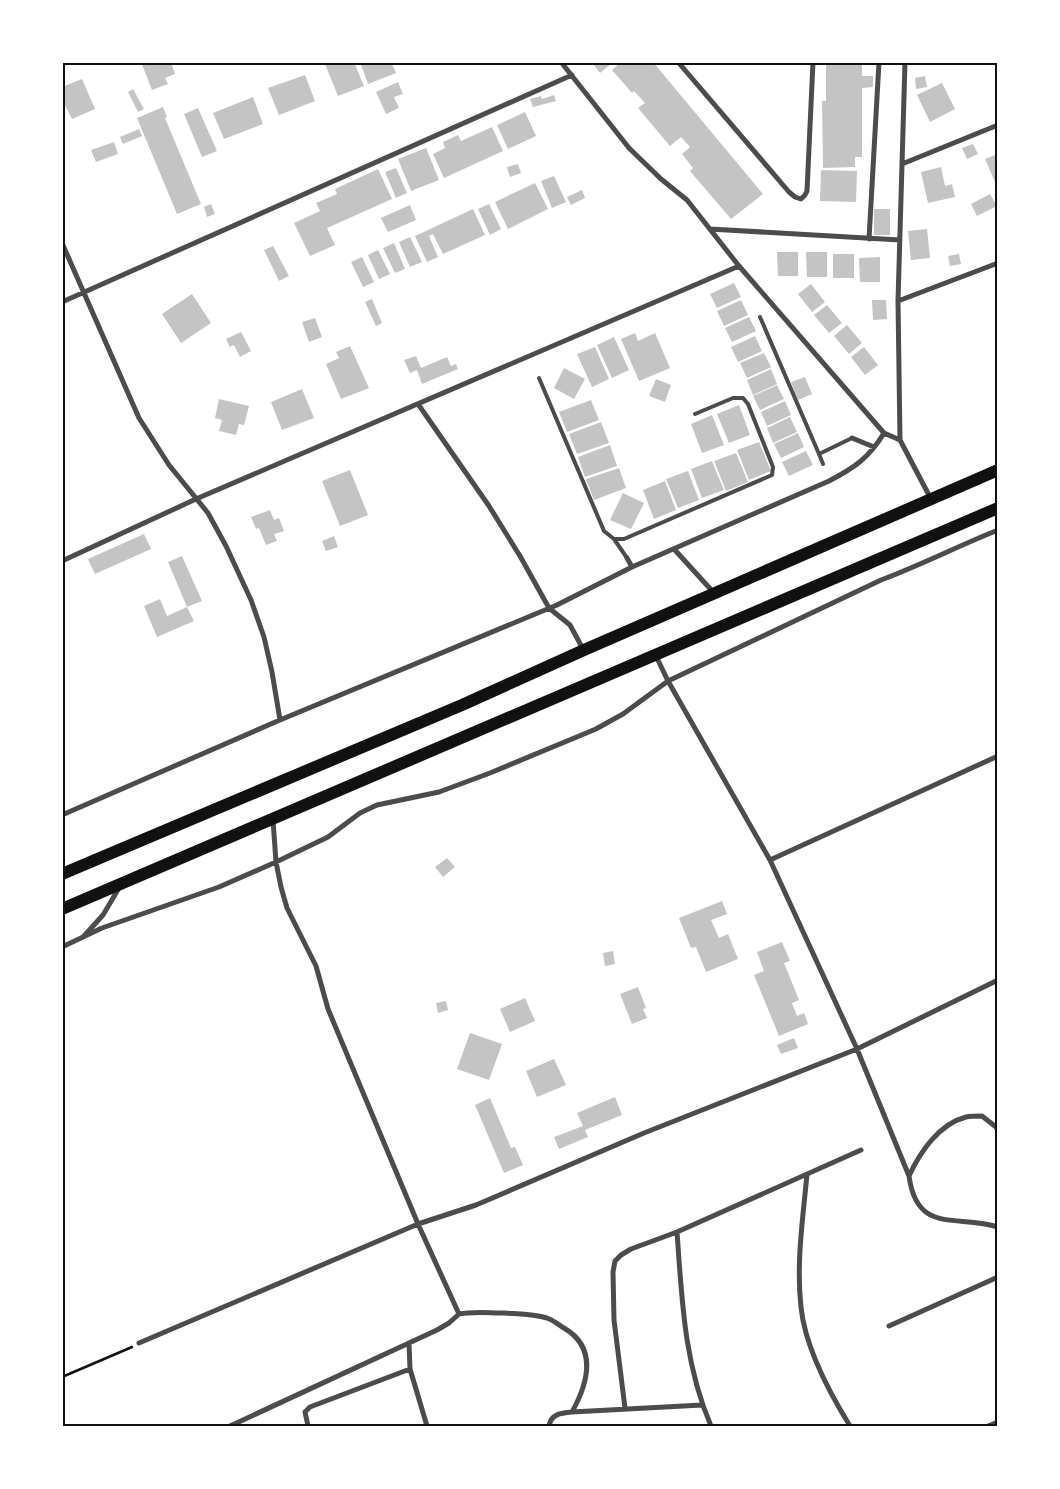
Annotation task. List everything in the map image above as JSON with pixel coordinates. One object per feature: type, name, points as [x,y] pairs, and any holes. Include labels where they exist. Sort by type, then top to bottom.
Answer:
[{"type":"highway","points":[[62,874],[462,705],[998,470]]},
{"type":"highway","points":[[62,909],[998,508]]},
{"type":"street","points":[[562,62],[629,148],[661,179],[687,200],[739,266],[884,433],[900,440]]},
{"type":"street","points":[[678,62],[789,192],[794,197],[801,198],[807,191],[813,62]]},
{"type":"street","points":[[869,238],[879,62]]},
{"type":"street","points":[[905,62],[898,301],[900,440],[931,500]]},
{"type":"street","points":[[62,302],[572,75]]},
{"type":"street","points":[[902,164],[998,125]]},
{"type":"street","points":[[710,229],[900,240]]},
{"type":"street","points":[[62,242],[139,418],[169,465],[208,514],[226,546],[251,600],[264,637],[280,720]]},
{"type":"street","points":[[898,301],[998,263]]},
{"type":"street","points":[[62,561],[196,500],[739,266]]},
{"type":"street","points":[[418,404],[489,506],[550,608],[570,625],[584,650]]},
{"type":"street","points":[[62,815],[280,720],[550,608],[632,567],[829,481],[865,459],[884,433]]},
{"type":"street","points":[[852,438],[874,447]]},
{"type":"street","points":[[62,947],[129,918],[219,887],[276,862],[328,837],[360,813],[377,805],[439,792],[490,774],[596,729],[623,714],[668,681],[881,580],[914,568],[957,546],[998,530]]},
{"type":"street","points":[[674,549],[714,594]]},
{"type":"street","points":[[627,558],[632,567]]},
{"type":"street","points":[[656,655],[668,681],[770,860],[857,1049],[909,1176],[910,1186],[919,1206],[933,1217],[954,1221],[984,1222],[998,1227]]},
{"type":"street","points":[[770,860],[998,756]]},
{"type":"street","points":[[273,819],[276,862],[287,908],[316,966],[328,1009],[418,1224],[459,1314]]},
{"type":"street","points":[[82,938],[103,915],[122,884]]},
{"type":"street","points":[[139,1343],[418,1224],[476,1205],[644,1133],[857,1049],[998,980]]},
{"type":"street","points":[[909,1176],[917,1158],[930,1142],[948,1126],[967,1117],[982,1116],[998,1130]]},
{"type":"street","points":[[625,1408],[614,1320],[613,1272],[615,1261],[631,1249],[677,1232],[861,1150]]},
{"type":"street","points":[[807,1174],[799,1269],[801,1308],[808,1338],[823,1376],[850,1426]]},
{"type":"street","points":[[677,1232],[683,1320],[688,1353],[702,1405],[711,1426]]},
{"type":"street","points":[[889,1326],[998,1277]]},
{"type":"street","points":[[230,1426],[444,1327],[459,1314],[469,1312],[526,1314],[548,1318],[574,1333],[584,1347],[588,1365],[582,1394],[572,1412]]},
{"type":"street","points":[[409,1343],[410,1369],[427,1426]]},
{"type":"street","points":[[308,1426],[305,1412],[310,1407],[410,1369]]},
{"type":"street","points":[[549,1426],[554,1417],[561,1413],[702,1405]]},
{"type":"street","points":[[988,1426],[998,1422]]},
{"type":"lane","points":[[760,317],[823,464]]},
{"type":"lane","points":[[539,378],[604,531],[614,539],[627,558]]},
{"type":"lane","points":[[614,539],[624,539],[772,475],[773,467],[748,404],[743,398],[733,398],[695,414]]},
{"type":"lane","points":[[819,454],[852,438]]},
{"type":"path","points":[[62,1377],[139,1343]]},
{"type":"building","points":[[141,62],[171,62],[175,74],[165,78],[168,84],[152,90]]},
{"type":"building","points":[[328,62],[354,62],[364,86],[338,96],[325,64]]},
{"type":"building","points":[[360,62],[391,62],[396,73],[368,84]]},
{"type":"building","points":[[592,62],[613,62],[600,73]]},
{"type":"building","points":[[621,62],[653,62],[763,194],[731,219],[690,171],[693,168],[682,154],[690,147],[681,137],[670,146],[638,108],[645,103],[634,91],[632,93],[612,70]]},
{"type":"building","points":[[826,62],[862,62],[862,76],[873,76],[873,87],[862,88],[862,157],[855,157],[855,167],[823,168],[822,101],[826,101]]},
{"type":"building","points":[[305,75],[315,101],[279,115],[268,88]]},
{"type":"building","points":[[925,76],[927,87],[916,89],[915,78]]},
{"type":"building","points":[[82,79],[95,109],[72,119],[62,99],[62,87]]},
{"type":"building","points":[[398,82],[403,94],[394,97],[399,108],[386,114],[376,92]]},
{"type":"building","points":[[942,83],[955,109],[930,122],[917,95]]},
{"type":"building","points":[[133,89],[144,109],[138,112],[128,92]]},
{"type":"building","points":[[554,95],[556,101],[533,107],[530,99],[541,96],[542,99]]},
{"type":"building","points":[[253,97],[263,124],[224,139],[213,113]]},
{"type":"building","points":[[163,107],[167,117],[165,118],[201,204],[177,214],[137,118]]},
{"type":"building","points":[[198,108],[217,151],[202,157],[184,114]]},
{"type":"building","points":[[525,112],[536,136],[508,149],[497,125]]},
{"type":"building","points":[[492,127],[503,151],[444,178],[433,154],[445,148],[443,142],[458,135],[461,141]]},
{"type":"building","points":[[139,129],[142,136],[123,144],[120,137]]},
{"type":"building","points":[[114,142],[118,154],[96,162],[91,150]]},
{"type":"building","points":[[973,144],[978,154],[967,159],[962,148]]},
{"type":"building","points":[[426,148],[439,180],[411,191],[398,159]]},
{"type":"building","points":[[998,154],[998,189],[985,159]]},
{"type":"building","points":[[518,164],[521,173],[510,177],[507,167]]},
{"type":"building","points":[[941,167],[945,186],[952,184],[955,197],[928,203],[921,172]]},
{"type":"building","points":[[396,168],[407,193],[396,198],[385,172]]},
{"type":"building","points":[[378,169],[392,199],[327,228],[335,245],[310,256],[294,223],[320,211],[316,203],[337,194],[335,189]]},
{"type":"building","points":[[821,170],[857,171],[856,202],[820,201]]},
{"type":"building","points":[[554,176],[566,202],[552,208],[541,181]]},
{"type":"building","points":[[535,183],[548,209],[508,229],[495,202]]},
{"type":"building","points":[[582,190],[585,198],[571,205],[567,197]]},
{"type":"building","points":[[990,194],[997,206],[977,216],[971,204]]},
{"type":"building","points":[[211,204],[215,214],[207,217],[204,207]]},
{"type":"building","points":[[489,204],[501,229],[490,235],[478,209]]},
{"type":"building","points":[[410,205],[416,220],[388,232],[381,218]]},
{"type":"building","points":[[473,209],[485,235],[443,254],[433,234],[429,236],[438,257],[427,262],[415,236]]},
{"type":"building","points":[[874,209],[890,209],[890,235],[874,235]]},
{"type":"building","points":[[927,229],[930,258],[911,260],[908,231]]},
{"type":"building","points":[[410,237],[422,262],[410,267],[399,242]]},
{"type":"building","points":[[394,243],[405,269],[395,273],[383,248]]},
{"type":"building","points":[[273,246],[289,276],[279,281],[264,250]]},
{"type":"building","points":[[378,250],[390,274],[379,279],[368,255]]},
{"type":"building","points":[[777,252],[798,252],[798,276],[778,276]]},
{"type":"building","points":[[806,252],[827,252],[827,277],[807,277]]},
{"type":"building","points":[[833,254],[854,254],[854,278],[833,278]]},
{"type":"building","points":[[959,254],[961,264],[950,266],[948,256]]},
{"type":"building","points":[[362,257],[374,282],[363,287],[351,262]]},
{"type":"building","points":[[880,257],[880,282],[860,282],[859,258]]},
{"type":"building","points":[[734,283],[741,297],[717,308],[710,294]]},
{"type":"building","points":[[811,284],[825,302],[812,312],[798,294]]},
{"type":"building","points":[[192,294],[211,323],[181,343],[162,314]]},
{"type":"building","points":[[372,299],[382,323],[376,326],[365,302]]},
{"type":"building","points":[[741,300],[748,315],[724,326],[717,311]]},
{"type":"building","points":[[872,300],[886,300],[887,319],[873,320]]},
{"type":"building","points":[[827,305],[842,323],[829,333],[814,315]]},
{"type":"building","points":[[749,317],[756,331],[732,342],[725,328]]},
{"type":"building","points":[[315,318],[322,337],[309,342],[302,322]]},
{"type":"building","points":[[847,325],[862,343],[849,354],[834,336]]},
{"type":"building","points":[[241,332],[251,351],[240,357],[234,345],[230,347],[226,339]]},
{"type":"building","points":[[635,333],[638,341],[655,333],[670,368],[639,381],[621,339]]},
{"type":"building","points":[[755,336],[762,351],[738,362],[731,347]]},
{"type":"building","points":[[614,337],[629,370],[612,378],[597,345]]},
{"type":"building","points":[[350,346],[369,388],[341,399],[326,364],[339,358],[336,352]]},
{"type":"building","points":[[595,347],[609,379],[592,387],[577,354]]},
{"type":"building","points":[[864,347],[878,365],[865,375],[851,357]]},
{"type":"building","points":[[764,353],[771,367],[747,378],[740,363]]},
{"type":"building","points":[[416,356],[421,368],[447,357],[451,366],[456,364],[458,369],[422,384],[417,370],[410,373],[404,360]]},
{"type":"building","points":[[564,368],[585,379],[574,399],[554,388]]},
{"type":"building","points":[[771,369],[777,384],[753,395],[747,380]]},
{"type":"building","points":[[805,377],[812,394],[798,400],[791,382]]},
{"type":"building","points":[[656,379],[671,385],[665,402],[649,396]]},
{"type":"building","points":[[777,385],[784,399],[760,410],[753,396]]},
{"type":"building","points":[[302,389],[314,418],[282,430],[271,402]]},
{"type":"building","points":[[219,399],[249,406],[244,425],[239,424],[236,435],[219,431],[222,420],[215,418]]},
{"type":"building","points":[[591,400],[599,420],[567,432],[559,412]]},
{"type":"building","points":[[785,401],[791,415],[767,426],[761,412]]},
{"type":"building","points":[[739,405],[750,435],[729,443],[717,414]]},
{"type":"building","points":[[712,415],[724,445],[702,453],[691,424]]},
{"type":"building","points":[[790,417],[797,432],[773,443],[767,428]]},
{"type":"building","points":[[601,422],[609,443],[577,454],[569,434]]},
{"type":"building","points":[[798,433],[804,447],[781,458],[774,444]]},
{"type":"building","points":[[759,442],[771,471],[749,480],[737,450]]},
{"type":"building","points":[[610,445],[617,466],[585,477],[578,457]]},
{"type":"building","points":[[806,451],[813,465],[789,476],[782,462]]},
{"type":"building","points":[[736,453],[748,482],[726,491],[714,461]]},
{"type":"building","points":[[712,461],[724,490],[702,498],[691,469]]},
{"type":"building","points":[[619,468],[626,488],[594,500],[586,479]]},
{"type":"building","points":[[350,470],[368,515],[340,526],[322,481]]},
{"type":"building","points":[[688,471],[699,500],[678,508],[666,479]]},
{"type":"building","points":[[665,481],[676,510],[654,519],[643,490]]},
{"type":"building","points":[[623,493],[644,503],[631,529],[610,520]]},
{"type":"building","points":[[270,510],[274,520],[279,518],[284,531],[274,534],[277,541],[266,545],[259,528],[256,529],[251,517]]},
{"type":"building","points":[[144,534],[151,549],[95,574],[88,559]]},
{"type":"building","points":[[334,536],[338,547],[326,551],[322,541]]},
{"type":"building","points":[[182,556],[202,601],[187,607],[168,562]]},
{"type":"building","points":[[160,599],[167,616],[187,607],[194,621],[157,637],[144,606]]},
{"type":"building","points":[[447,858],[455,867],[443,877],[435,867]]},
{"type":"building","points":[[722,901],[727,914],[711,920],[719,938],[728,934],[738,959],[706,972],[696,947],[691,948],[679,918]]},
{"type":"building","points":[[782,942],[790,961],[784,963],[799,1000],[792,1003],[797,1016],[804,1013],[808,1024],[779,1036],[754,975],[764,971],[757,952]]},
{"type":"building","points":[[613,951],[615,964],[605,966],[603,953]]},
{"type":"building","points":[[638,987],[646,1008],[643,1009],[647,1018],[632,1024],[620,994]]},
{"type":"building","points":[[525,998],[535,1021],[510,1032],[500,1009]]},
{"type":"building","points":[[446,1001],[448,1010],[438,1013],[436,1003]]},
{"type":"building","points":[[470,1033],[502,1044],[489,1080],[457,1069]]},
{"type":"building","points":[[794,1038],[798,1048],[781,1054],[777,1045]]},
{"type":"building","points":[[554,1059],[566,1085],[537,1097],[526,1071]]},
{"type":"building","points":[[615,1097],[622,1115],[585,1130],[588,1137],[559,1149],[554,1137],[583,1126],[577,1113]]},
{"type":"building","points":[[490,1098],[511,1148],[515,1147],[523,1165],[504,1173],[475,1105]]}]
